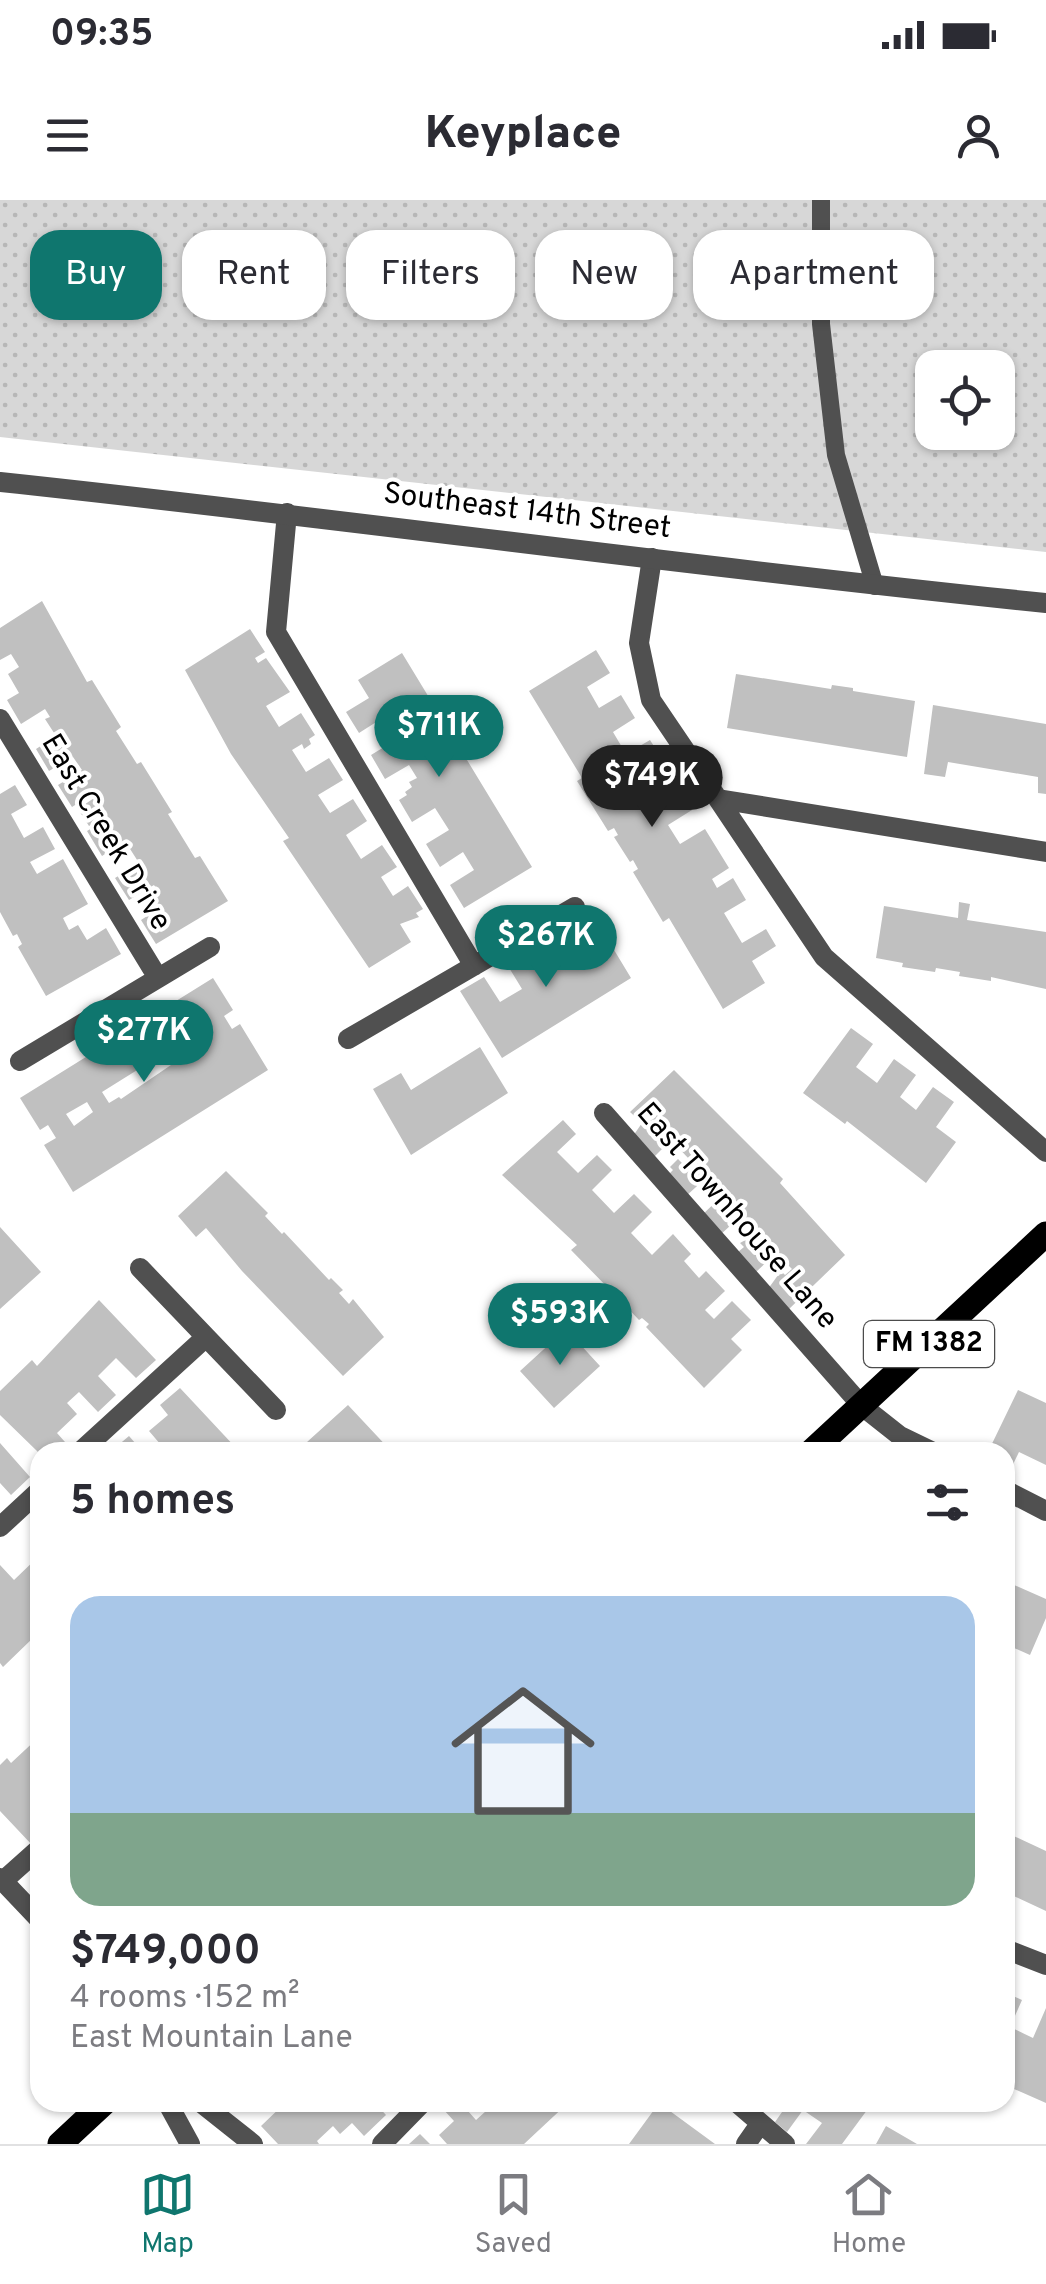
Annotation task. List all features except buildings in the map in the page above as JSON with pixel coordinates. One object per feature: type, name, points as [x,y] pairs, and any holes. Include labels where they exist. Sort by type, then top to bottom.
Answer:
[{"type":"main road","name":"FM 1382","points":[[822,1442],[1046,1234]]},
{"type":"main road","points":[[60,2144],[94,2112]]},
{"type":"street","name":"Southeast 14th Street","points":[[0,482],[287,512],[875,586],[1046,603]]},
{"type":"street","points":[[287,512],[276,632],[474,966]]},
{"type":"street","points":[[652,558],[639,643],[651,700],[824,957],[1046,1152]]},
{"type":"street","name":"East Creek Drive","points":[[0,719],[158,978]]},
{"type":"street","points":[[718,800],[1046,852]]},
{"type":"street","points":[[348,1039],[575,907]]},
{"type":"street","name":"East Creek Drive","points":[[20,1060],[210,947]]},
{"type":"street","name":"East Townhouse Lane","points":[[604,1113],[862,1406],[912,1442]]},
{"type":"street","points":[[140,1268],[276,1410]]},
{"type":"street","points":[[91,1442],[206,1337]]},
{"type":"street","points":[[1015,1495],[1046,1511]]},
{"type":"street","points":[[0,1527],[30,1499]]},
{"type":"street","points":[[30,1856],[1,1880],[30,1910]]},
{"type":"street","points":[[1015,1952],[1046,1965]]},
{"type":"street","points":[[172,2112],[190,2144]]},
{"type":"street","points":[[213,2112],[253,2144]]},
{"type":"street","points":[[382,2144],[413,2112]]},
{"type":"street","points":[[747,2112],[785,2144]]},
{"type":"street","points":[[746,2144],[760,2124]]},
{"type":"lane","points":[[821,200],[821,324],[836,455],[875,586]]},
{"type":"shaded area","points":[[0,200],[1046,200],[1046,552],[0,437]]}]
